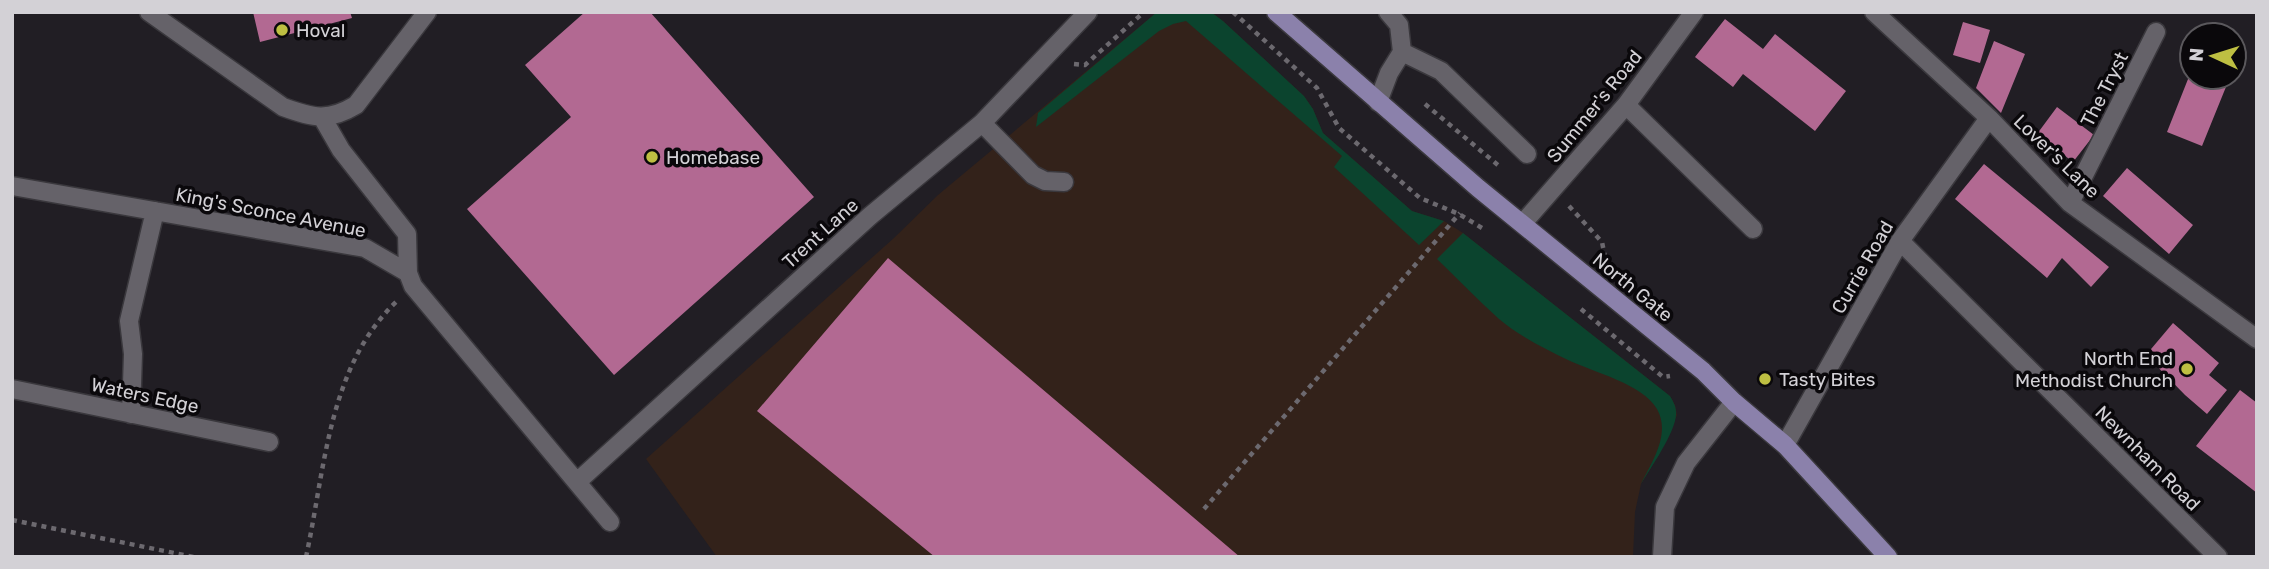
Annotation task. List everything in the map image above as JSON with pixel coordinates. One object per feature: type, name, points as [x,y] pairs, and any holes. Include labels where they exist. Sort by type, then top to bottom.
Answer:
[{"type":"main road","name":"North Gate","points":[[1276,12],[1478,188],[1703,371],[1734,402],[1785,445],[1888,557]]},
{"type":"street","points":[[149,12],[283,107],[322,117],[341,114],[356,105],[427,12]]},
{"type":"street","name":"Trent Lane","points":[[577,482],[870,216],[982,123],[1088,12]]},
{"type":"street","points":[[1378,102],[1389,73],[1402,52],[1399,25],[1388,12]]},
{"type":"street","name":"Summer's Road","points":[[1523,223],[1626,105],[1694,12]]},
{"type":"street","name":"Lover's Lane","points":[[1874,12],[1989,118],[2070,202],[2257,339]]},
{"type":"street","name":"The Tryst","points":[[2070,202],[2156,32]]},
{"type":"street","points":[[1402,52],[1440,71],[1527,154]]},
{"type":"street","points":[[1626,105],[1753,229]]},
{"type":"street","points":[[322,117],[341,150],[407,234],[411,279]]},
{"type":"street","name":"Currie Road","points":[[1785,445],[1900,241],[1989,118]]},
{"type":"street","points":[[982,123],[1033,175],[1045,181],[1064,182]]},
{"type":"street","name":"King's Sconce Avenue","points":[[12,186],[365,248],[411,279],[610,523]]},
{"type":"street","points":[[131,414],[133,354],[129,321],[155,211]]},
{"type":"street","name":"Newnham Road","points":[[1900,241],[2218,557]]},
{"type":"street","name":"Waters Edge","points":[[12,389],[269,442]]},
{"type":"street","points":[[1661,557],[1665,507],[1686,463],[1734,402]]},
{"type":"path","points":[[1085,65],[1144,12]]},
{"type":"path","points":[[1233,12],[1317,88],[1339,128],[1420,198],[1459,214],[1489,232]]},
{"type":"path","points":[[1553,188],[1602,242]]},
{"type":"path","points":[[1204,509],[1459,214]]},
{"type":"path","points":[[306,557],[337,401],[359,348],[411,279]]},
{"type":"path","points":[[1571,300],[1663,377]]},
{"type":"path","points":[[12,520],[194,557]]},
{"type":"shaded area","points":[[1157,12],[1211,12],[1304,96],[1323,133],[1412,211],[1444,221],[1463,233],[1670,396],[1677,415],[1660,453],[1641,484],[1635,512],[1633,557],[717,557],[646,459],[894,238],[938,195]]},
{"type":"green space","points":[[1157,12],[1211,12],[1304,96],[1323,133],[1412,211],[1444,221],[1419,245],[1334,167],[1342,156],[1186,21],[1159,31],[1036,127],[1038,113]]},
{"type":"green space","points":[[1463,233],[1670,396],[1676,410],[1673,428],[1641,484],[1661,438],[1661,418],[1657,409],[1641,392],[1550,351],[1499,319],[1437,259]]},
{"type":"building","name":"Hoval","points":[[253,12],[350,12],[352,18],[260,42]]},
{"type":"building","name":"Homebase","points":[[585,12],[650,12],[814,197],[614,375],[467,209],[571,117],[525,65]]},
{"type":"building","points":[[1725,19],[1763,49],[1775,34],[1846,91],[1815,131],[1743,74],[1733,87],[1695,57]]},
{"type":"building","points":[[1963,22],[1990,30],[1980,63],[1953,55]]},
{"type":"building","points":[[1994,41],[2025,54],[2001,113],[1976,88]]},
{"type":"building","points":[[2183,91],[2224,91],[2202,146],[2167,132]]},
{"type":"building","points":[[2057,107],[2094,135],[2073,162],[2037,134]]},
{"type":"building","points":[[1984,164],[2109,267],[2091,287],[2062,258],[2047,278],[1955,199]]},
{"type":"building","points":[[2127,168],[2193,225],[2169,254],[2103,196]]},
{"type":"building","points":[[888,258],[1240,557],[935,557],[757,411]]},
{"type":"building","name":"North End Methodist Church","points":[[2173,323],[2219,363],[2209,375],[2227,390],[2207,414],[2146,355]]},
{"type":"building","points":[[2240,390],[2257,403],[2257,493],[2196,446]]},
{"type":"place","name":"Hoval","points":[[282,30]]},
{"type":"place","name":"Homebase","points":[[652,157]]},
{"type":"place","name":"North End Methodist Church","points":[[2187,369]]},
{"type":"place","name":"Tasty Bites","points":[[1765,379]]}]
